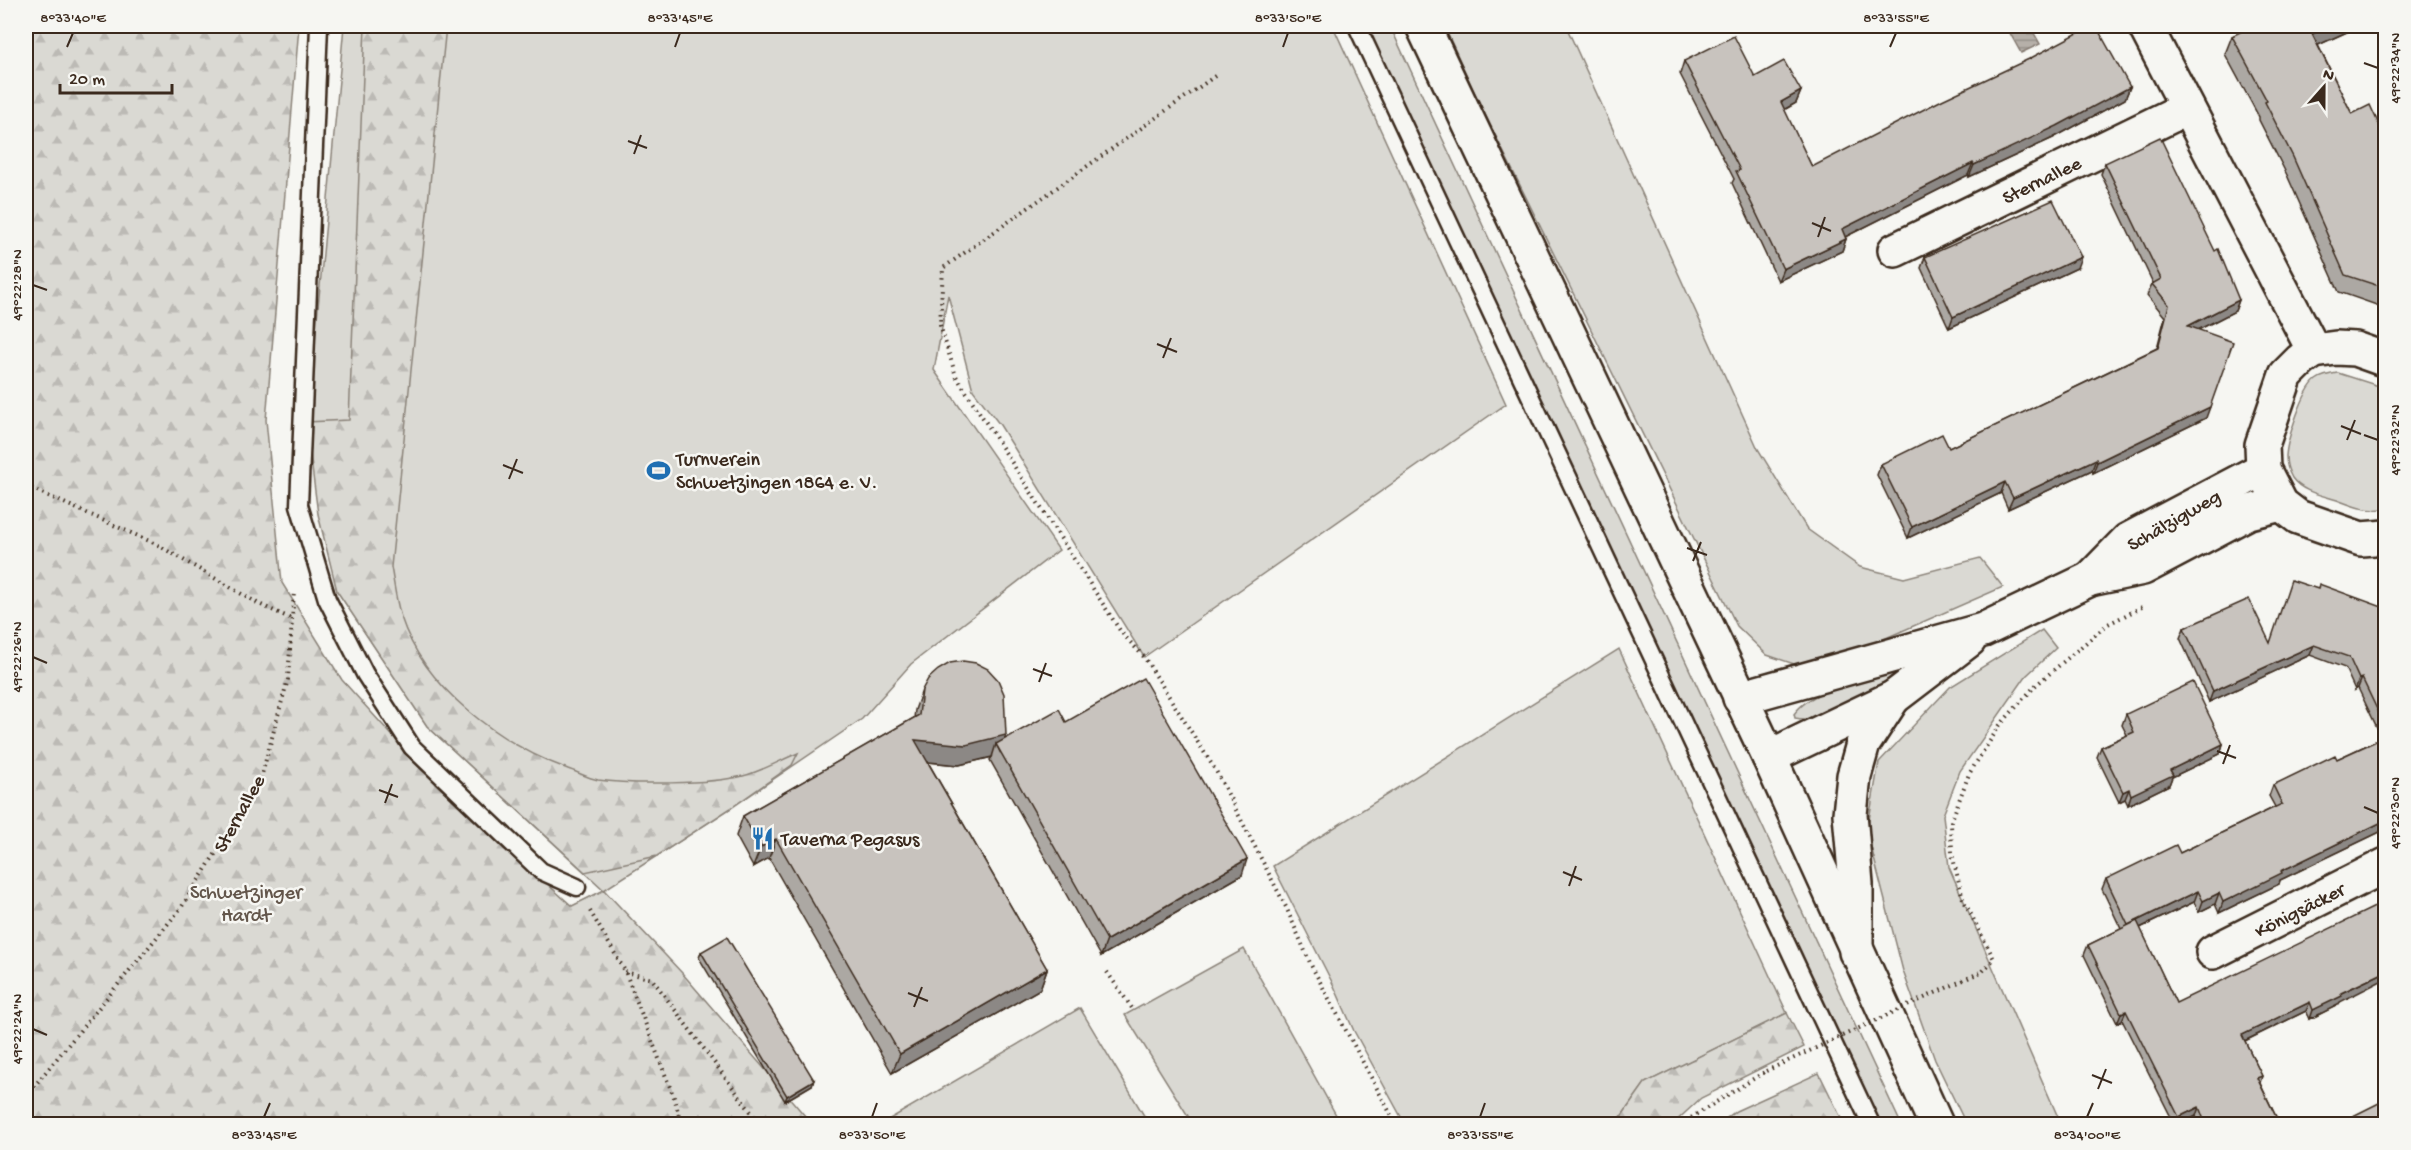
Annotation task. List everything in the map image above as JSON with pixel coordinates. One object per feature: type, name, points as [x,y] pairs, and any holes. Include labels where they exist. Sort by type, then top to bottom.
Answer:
[{"type":"street","points":[[1423,26],[1769,757],[1936,1125]]},
{"type":"street","points":[[2145,26],[2314,351]]},
{"type":"street","name":"Sternallee","points":[[1894,250],[2187,108]]},
{"type":"street","points":[[2385,360],[2355,349],[2314,351],[2286,375],[2262,445],[2264,469],[2281,504],[2298,517],[2361,539],[2385,537]]},
{"type":"street","name":"Schälzigweg","points":[[2090,579],[2128,540],[2264,469]]},
{"type":"street","name":"Schälzigweg","points":[[1983,630],[2090,579],[2142,568],[2249,512],[2281,504]]},
{"type":"street","points":[[1740,698],[1983,630]]},
{"type":"street","points":[[1769,757],[1893,698],[1983,630]]},
{"type":"street","points":[[1856,952],[1856,884],[1850,814],[1854,776],[1863,744],[1893,698]]},
{"type":"street","name":"Königsäcker","points":[[2212,952],[2385,865]]},
{"type":"lane","points":[[319,26],[299,505],[324,589],[365,674],[412,747],[541,871],[577,887]]},
{"type":"lane","points":[[1357,26],[1871,1125]]},
{"type":"path","points":[[1215,76],[943,268],[940,325],[956,376],[1121,632],[1144,657],[1215,771],[1286,907],[1311,965],[1396,1125]]},
{"type":"path","points":[[26,486],[156,544],[259,604],[292,619]]},
{"type":"path","name":"Sternallee","points":[[26,1096],[181,908],[259,785],[288,679],[294,585]]},
{"type":"path","points":[[1682,1125],[1766,1071],[1983,971],[1994,959],[1963,899],[1952,854],[1951,822],[1969,774],[2000,725],[2036,685],[2108,624],[2146,605]]},
{"type":"path","points":[[577,887],[625,971],[675,1100],[681,1125]]},
{"type":"path","points":[[625,971],[652,979],[760,1125]]},
{"type":"path","points":[[1107,972],[1134,1011]]},
{"type":"green space","name":"Schwetzinger Hardt","points":[[26,26],[299,26],[266,420],[282,583],[342,680],[438,786],[572,906],[604,890],[682,973],[812,1124],[26,1124]]},
{"type":"green space","name":"Turnverein Schwetzingen 1864 e. V.","points":[[344,26],[1333,26],[1506,404],[1144,657],[1000,425],[973,390],[948,295],[934,370],[1059,550],[911,664],[862,719],[731,808],[604,890],[427,726],[337,591],[307,427]]},
{"type":"green space","points":[[365,26],[446,26],[391,567],[399,611],[412,643],[427,667],[446,690],[491,729],[542,758],[594,779],[650,783],[729,779],[757,771],[798,753],[792,765],[657,856],[585,872],[427,726],[337,591],[318,514],[306,422],[349,420]]},
{"type":"green space","points":[[1363,26],[1390,26],[1901,1124],[1875,1124]]},
{"type":"green space","points":[[1444,26],[1566,26],[1758,449],[1807,529],[1860,567],[1904,578],[1980,558],[2003,587],[1863,648],[1800,666],[1767,655],[1737,626],[1478,100]]},
{"type":"green space","points":[[2338,373],[2385,388],[2386,508],[2373,510],[2361,508],[2312,492],[2296,483],[2288,470],[2286,456],[2289,439],[2306,394],[2316,380]]},
{"type":"green space","points":[[2042,630],[2056,648],[2026,676],[1960,771],[1943,815],[1949,867],[2061,1124],[1966,1124],[1935,1060],[1903,971],[1867,831],[1879,762],[1950,687]]},
{"type":"green space","points":[[1619,649],[1787,1013],[1645,1083],[1616,1124],[1405,1124],[1354,1031],[1334,986],[1273,866]]},
{"type":"green space","points":[[1904,669],[1903,673],[1837,711],[1809,719],[1795,718],[1794,714],[1803,705],[1829,690],[1860,679]]},
{"type":"green space","points":[[1244,949],[1341,1124],[1193,1124],[1125,1015]]},
{"type":"green space","points":[[1080,1008],[1149,1124],[881,1124]]},
{"type":"green space","points":[[1787,1013],[1804,1047],[1701,1098],[1673,1124],[1616,1124],[1645,1083]]},
{"type":"green space","points":[[1819,1073],[1844,1124],[1719,1124],[1736,1111]]},
{"type":"shaded area","points":[[2006,26],[2030,26],[2040,44],[2021,53]]},
{"type":"building","points":[[2091,26],[2096,26],[2130,87],[2057,126],[1974,165],[1973,163],[1842,229],[1846,239],[1783,269],[1736,171],[1740,170],[1684,61],[1734,36],[1755,77],[1784,61],[1801,91],[1781,102],[1812,167]]},
{"type":"building","points":[[2252,26],[2329,26],[2312,34],[2352,114],[2370,105],[2385,138],[2385,288],[2345,275],[2293,157],[2265,102],[2267,101],[2232,36]]},
{"type":"building","points":[[2160,137],[2215,251],[2218,249],[2239,300],[2188,326],[2233,342],[2210,407],[2097,462],[2096,459],[2013,498],[2005,482],[1912,527],[1881,464],[1942,434],[1949,448],[2158,348],[2169,305],[2152,284],[2161,279],[2105,163]]},
{"type":"building","points":[[2053,200],[2081,257],[1953,317],[1925,257]]},
{"type":"building","points":[[2291,580],[2318,589],[2319,584],[2385,608],[2385,726],[2362,678],[2359,679],[2349,657],[2314,645],[2213,691],[2184,628],[2249,599],[2270,643]]},
{"type":"building","points":[[963,661],[976,663],[988,669],[998,680],[1004,694],[1006,735],[966,745],[915,740],[1047,969],[900,1054],[776,839],[761,847],[743,816],[919,715],[922,690],[928,679],[950,663]]},
{"type":"building","points":[[1143,678],[1247,859],[1107,940],[996,744],[1059,709],[1066,722]]},
{"type":"building","points":[[2193,682],[2223,744],[2170,770],[2173,775],[2131,795],[2129,789],[2123,792],[2101,747],[2134,732],[2126,714]]},
{"type":"building","points":[[2385,737],[2385,809],[2380,812],[2384,821],[2223,902],[2219,893],[2203,901],[2198,891],[2128,925],[2106,879],[2176,845],[2180,853],[2282,804],[2273,785],[2335,755],[2337,759]]},
{"type":"building","points":[[2385,902],[2385,972],[2341,993],[2342,996],[2313,1010],[2310,1002],[2242,1035],[2262,1076],[2257,1078],[2280,1125],[2206,1125],[2199,1107],[2179,1117],[2126,1011],[2121,1013],[2088,945],[2137,921],[2176,1003]]},
{"type":"building","points":[[727,937],[814,1080],[787,1096],[701,952]]},
{"type":"building","points":[[2385,1100],[2385,1125],[2335,1125]]},
{"type":"place","name":"Turnverein Schwetzingen 1864 e. V.","points":[[658,470]]},
{"type":"place","name":"Taverna Pegasus","points":[[763,838]]}]
